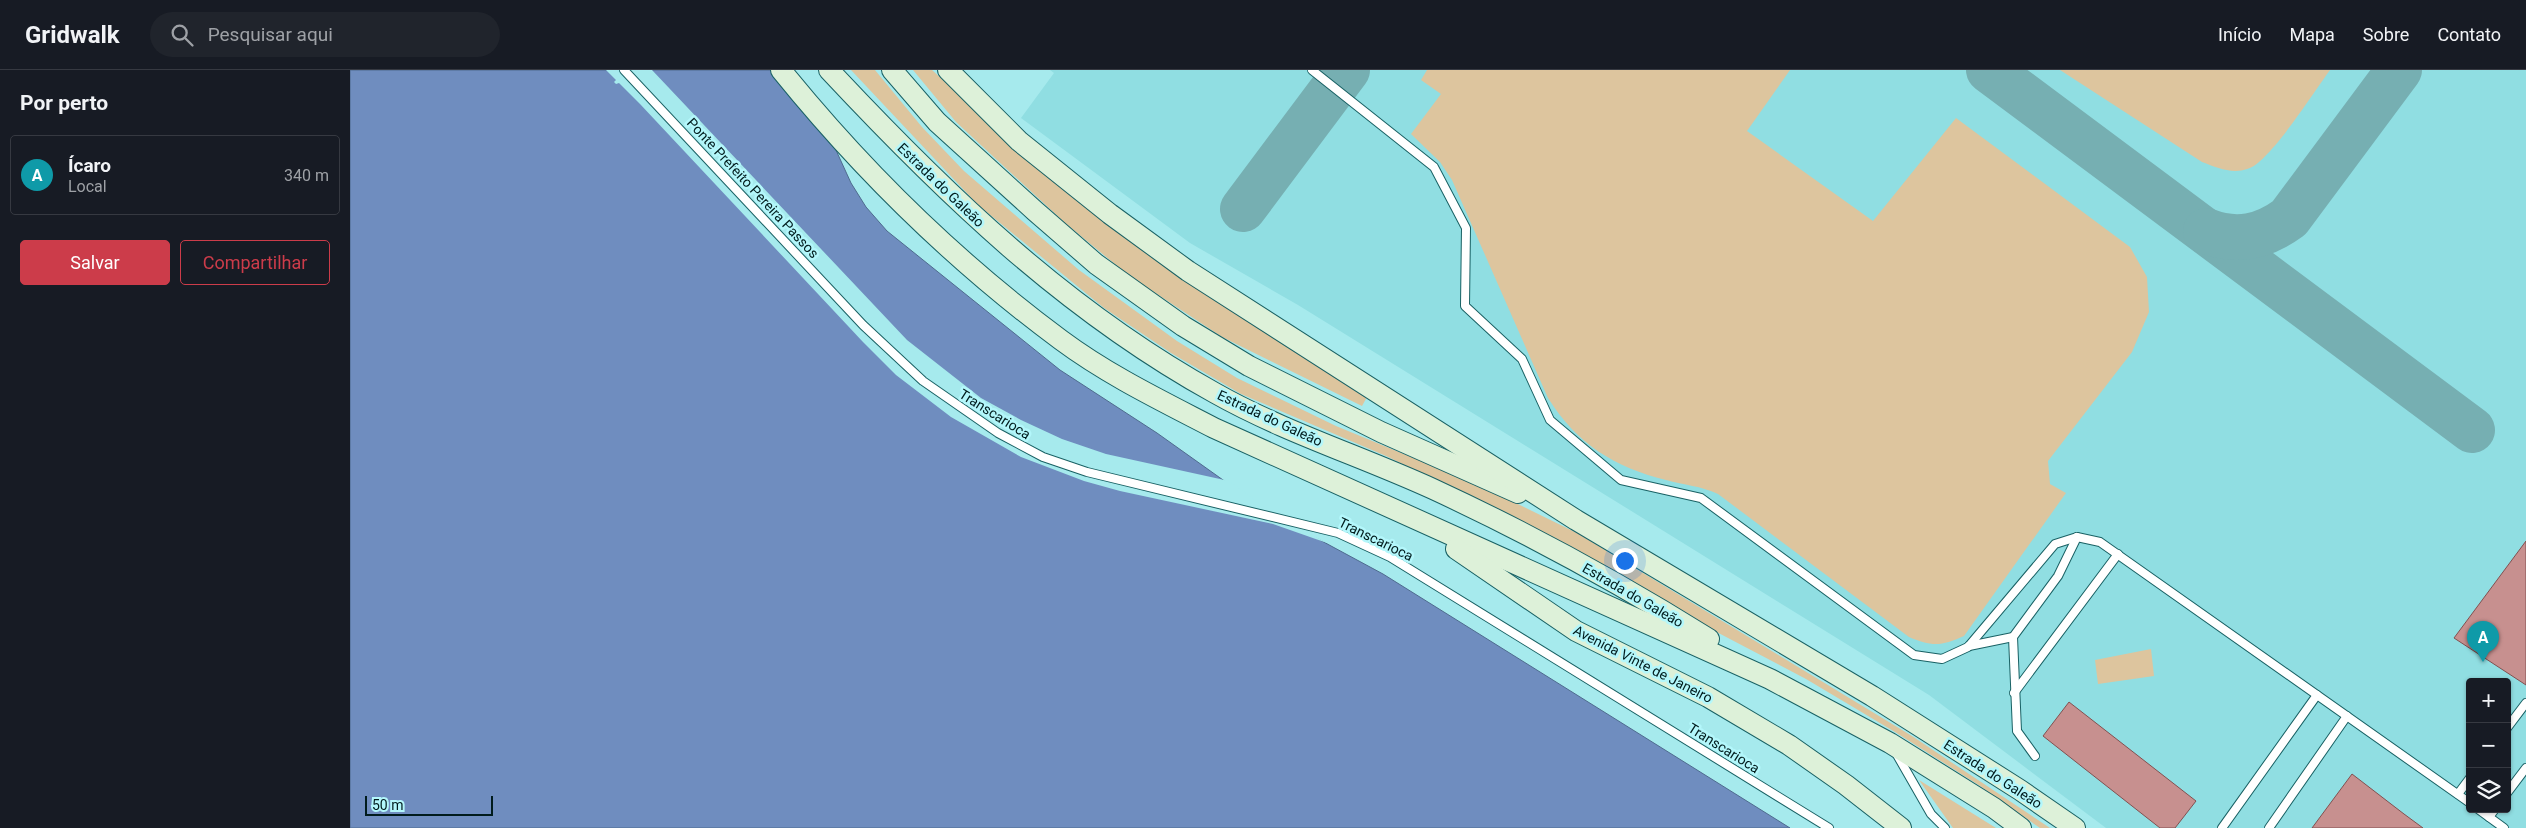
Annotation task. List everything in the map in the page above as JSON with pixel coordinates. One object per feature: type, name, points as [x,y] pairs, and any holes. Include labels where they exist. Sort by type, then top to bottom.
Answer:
[{"type":"main road","name":"Estrada do Galeão","points":[[781,70],[878,180],[976,272],[1061,340],[1111,372],[1214,428],[1770,679]]},
{"type":"main road","name":"Estrada do Galeão","points":[[829,70],[908,155],[996,237],[1095,317],[1168,366],[1217,394],[1309,438],[1400,474],[1490,517],[1610,580],[1770,679],[1890,743],[1994,808],[2021,828]]},
{"type":"main road","name":"Estrada do Galeão","points":[[892,70],[937,122],[1096,264],[1183,326],[1249,366],[1372,427],[1576,520]]},
{"type":"main road","name":"Estrada do Galeão","points":[[948,70],[1019,141],[1110,214],[1180,266],[1576,520],[1872,696],[2020,790],[2074,828]]},
{"type":"main road","name":"Avenida Vinte de Janeiro","points":[[1382,505],[1451,545],[1576,630],[1708,697],[1789,744],[1901,828]]},
{"type":"lane","name":"Ponte Prefeito Pereira Passos","points":[[624,70],[863,325]]},
{"type":"lane","points":[[1312,70],[1434,167],[1466,228],[1465,306],[1522,359],[1550,420],[1621,480],[1701,498],[1914,655],[1942,659],[1969,646],[2013,637]]},
{"type":"lane","name":"Transcarioca","points":[[863,325],[923,380],[960,409],[998,434],[1043,457],[1112,478],[1338,532],[1390,557],[1829,828]]},
{"type":"lane","points":[[1969,646],[2056,544],[2077,536],[2100,542],[2466,800]]},
{"type":"lane","points":[[2035,756],[2017,730],[2013,637],[2058,576],[2077,536]]},
{"type":"lane","points":[[2014,693],[2118,554]]},
{"type":"lane","points":[[2222,828],[2317,695]]},
{"type":"lane","points":[[2511,723],[2526,703]]},
{"type":"lane","points":[[2269,828],[2347,716]]},
{"type":"lane","points":[[1890,743],[1932,814],[1944,828]]},
{"type":"lane","points":[[2511,788],[2526,768]]},
{"type":"lane","points":[[2458,794],[2466,783]]},
{"type":"lane","points":[[2484,813],[2504,828]]},
{"type":"lane","points":[[2489,817],[2492,813]]},
{"type":"shaded area","points":[[350,70],[774,70],[835,148],[851,183],[866,207],[887,231],[1060,370],[1157,433],[1268,512],[1383,574],[1790,828],[350,828]]},
{"type":"shaded area","points":[[851,70],[875,70],[922,127],[964,171],[1079,270],[1177,341],[1237,378],[1336,426],[1479,485],[1577,533],[1912,736],[2050,828],[2040,828],[1980,786],[1806,679],[1606,574],[1455,490],[1386,456],[1241,394],[1171,353],[1104,308],[978,205]]},
{"type":"shaded area","points":[[913,70],[932,70],[1072,196],[1249,322],[1367,397],[1362,406],[1222,337],[1128,275],[1065,223],[956,122]]},
{"type":"shaded area","points":[[1050,70],[2526,70],[2526,828],[2106,828],[1929,695],[1298,305],[1190,243],[1021,118],[1054,73]]},
{"type":"shaded area","points":[[1427,70],[1790,70],[1747,131],[1873,221],[1956,118],[2130,247],[2147,277],[2149,312],[2132,352],[2048,461],[2050,484],[2066,493],[1964,636],[1937,644],[1909,637],[1718,494],[1699,487],[1647,475],[1630,468],[1598,451],[1571,428],[1548,398],[1452,180],[1440,162],[1411,134],[1441,94],[1421,80]]},
{"type":"shaded area","points":[[2060,70],[2330,70],[2270,152],[2250,168],[2232,171],[2202,162]]},
{"type":"shaded area","points":[[2151,649],[2154,676],[2098,684],[2095,660]]},
{"type":"shaded area","points":[[1919,780],[1996,828],[1953,828]]},
{"type":"pier","points":[[606,70],[652,70],[907,340],[981,398],[1021,420],[1062,439],[1106,454],[1229,481],[1269,510],[1327,543],[1273,524],[1120,491],[1084,481],[1021,457],[951,417],[896,375],[863,342],[640,104],[619,83],[616,84],[614,82],[616,80]]},
{"type":"building","points":[[2526,541],[2526,685],[2454,638]]},
{"type":"building","points":[[2069,702],[2196,801],[2175,828],[2160,828],[2043,736]]},
{"type":"building","points":[[2352,774],[2404,814],[2423,828],[2312,828]]},
{"type":"taxiway","points":[[1243,209],[1347,70]]},
{"type":"taxiway","points":[[1989,70],[2472,430]]},
{"type":"taxiway","points":[[2206,231],[2228,237],[2249,236],[2269,230],[2289,218],[2399,70]]},
{"type":"place","name":"Ícaro","points":[[2483,662]]}]
